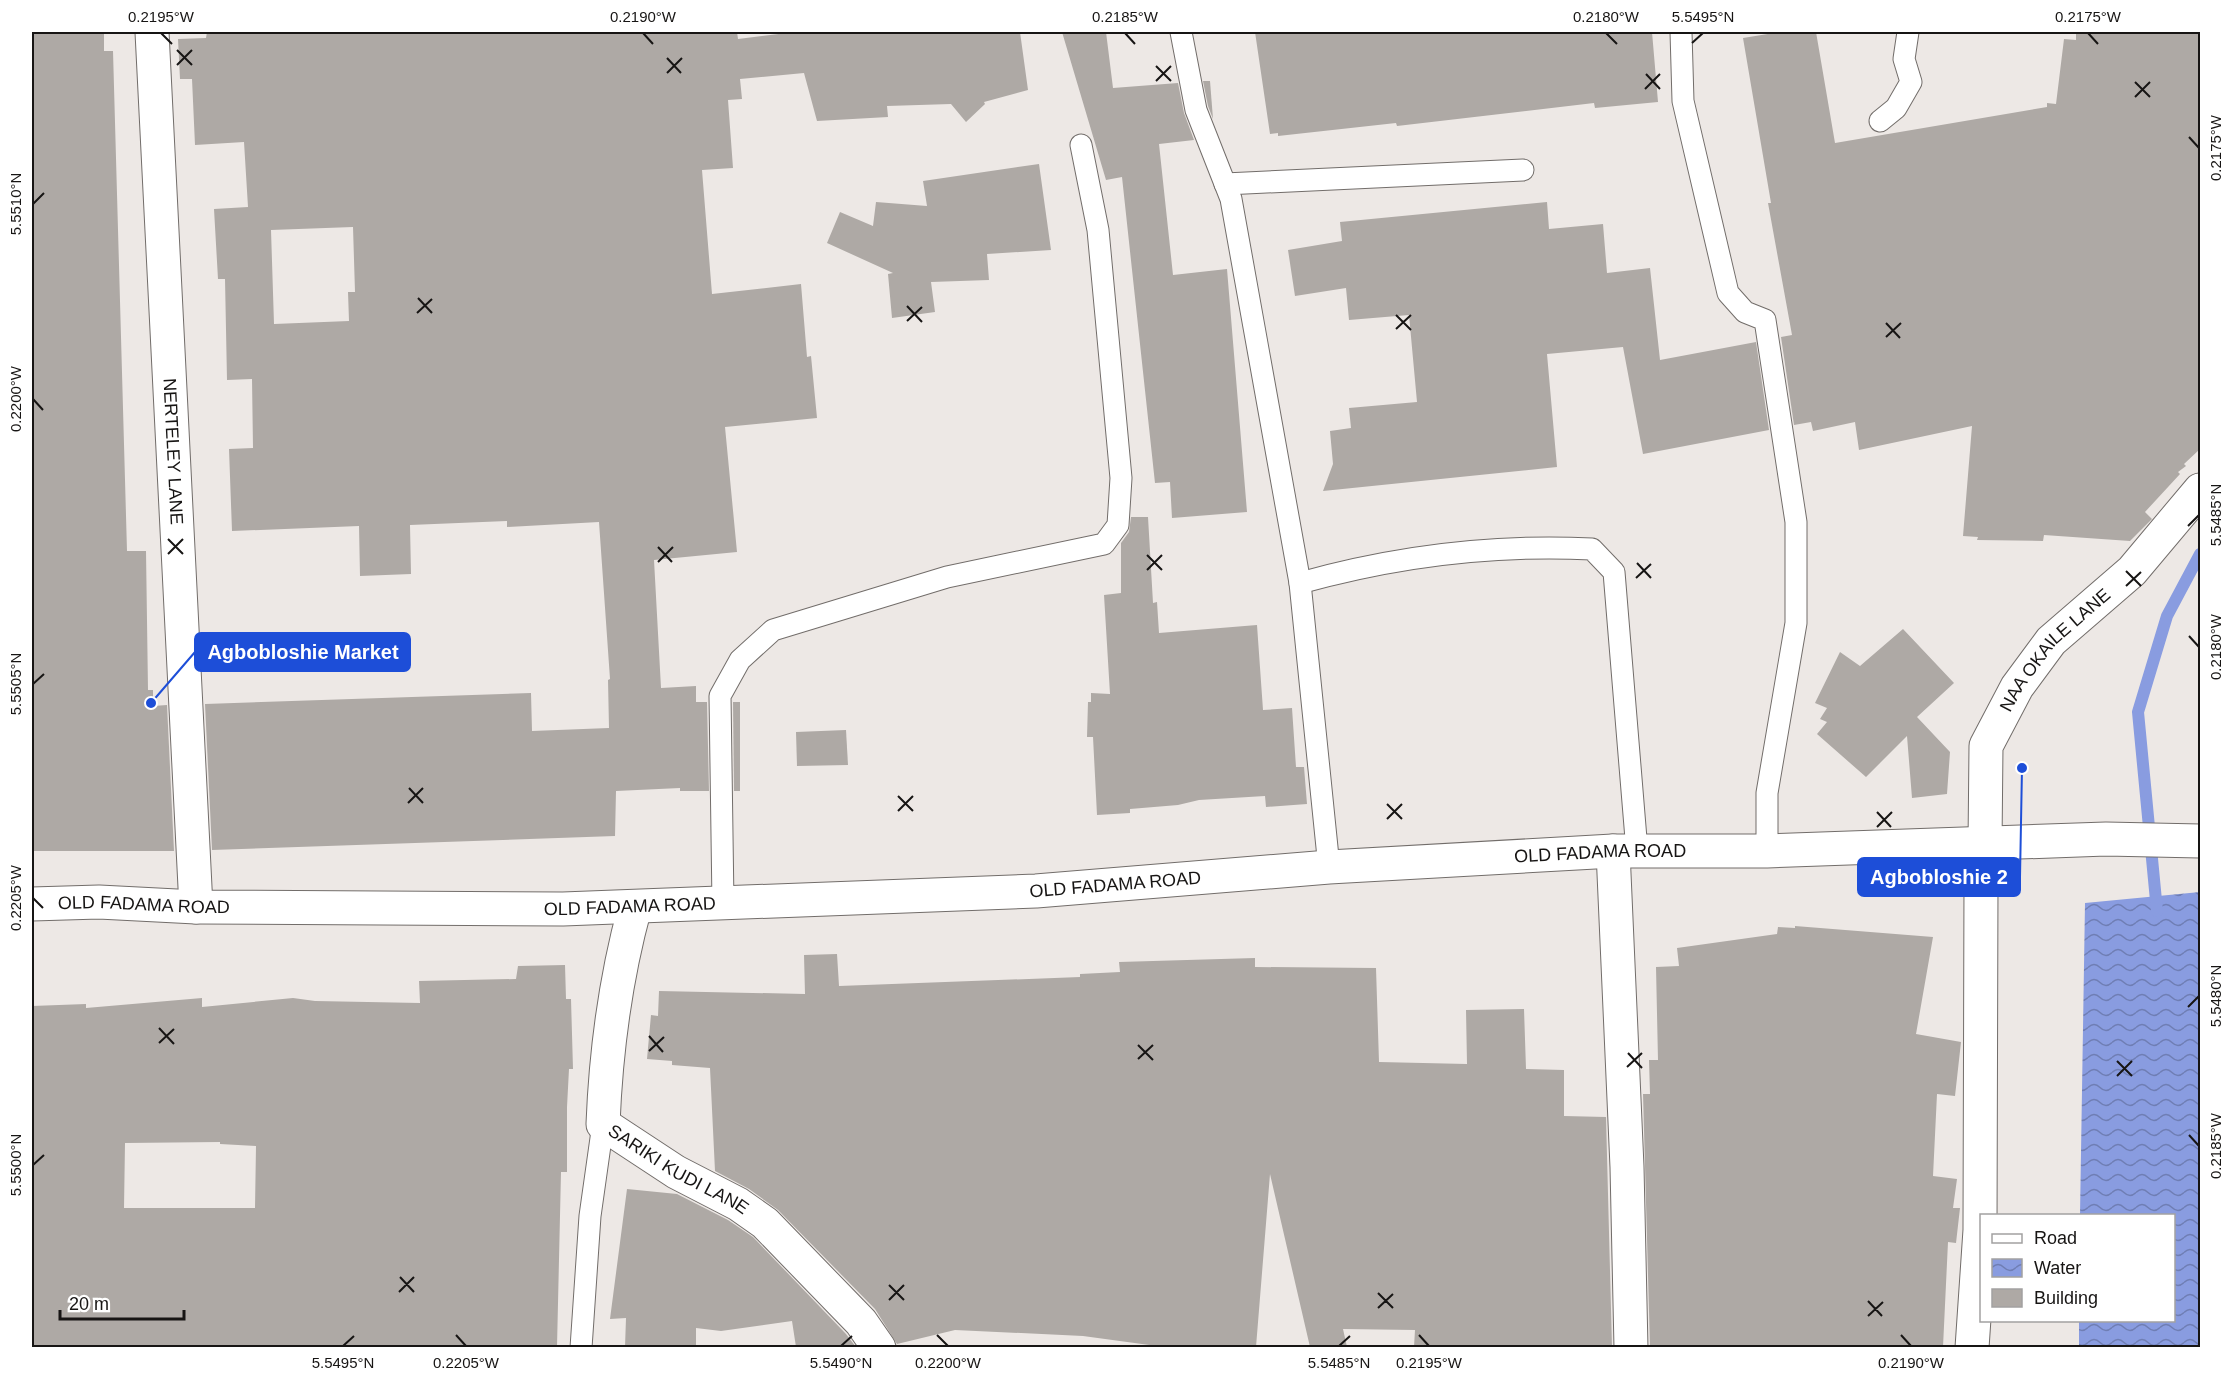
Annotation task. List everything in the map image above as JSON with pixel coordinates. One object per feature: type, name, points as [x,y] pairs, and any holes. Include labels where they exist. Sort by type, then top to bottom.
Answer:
[{"type":"street","name":"NERTELEY LANE","points":[[152,32],[196,907]]},
{"type":"street","name":"NAA OKAILE LANE","points":[[1980,1214],[1981,882],[1986,845],[1986,746],[2017,687],[2051,641],[2132,570],[2200,490]]},
{"type":"street","name":"OLD FADAMA ROAD","points":[[32,904],[99,902],[196,907],[563,909],[635,907],[1036,891],[1329,867],[1625,851],[1767,851],[2106,839],[2200,840]]},
{"type":"street","points":[[1625,851],[1627,1167],[1631,1347]]},
{"type":"street","name":"SARIKI KUDI LANE","points":[[635,907],[620,961],[606,1051],[603,1124],[676,1172],[738,1204],[765,1222],[861,1322],[879,1347]]},
{"type":"street","name":"NAA OKAILE LANE","points":[[1971,1347],[1980,1230]]},
{"type":"lane","points":[[1181,32],[1196,110],[1231,199],[1300,583],[1329,867]]},
{"type":"lane","points":[[1681,32],[1683,100],[1728,293],[1745,312],[1765,320],[1796,522],[1796,623],[1767,793],[1767,851]]},
{"type":"lane","points":[[1880,121],[1896,108],[1911,82],[1904,59],[1908,32]]},
{"type":"lane","points":[[723,904],[720,696],[740,660],[773,630],[947,577],[1104,544],[1118,525],[1121,478],[1098,230],[1081,145]]},
{"type":"lane","points":[[1225,183],[1522,170]]},
{"type":"lane","points":[[1300,583],[1363,565],[1432,555],[1540,547],[1592,549],[1614,572],[1625,851]]},
{"type":"lane","points":[[581,1347],[590,1216],[603,1124]]},
{"type":"water","points":[[2200,892],[2200,1347],[2079,1347],[2079,1322],[2175,1322],[2175,1214],[2080,1214],[2085,903]]},
{"type":"building","points":[[32,32],[104,32],[104,51],[113,51],[127,551],[146,551],[148,690],[153,690],[153,706],[167,705],[174,851],[32,851]]},
{"type":"building","points":[[207,32],[737,32],[738,39],[795,32],[1020,32],[1028,90],[984,102],[985,104],[966,122],[951,104],[887,106],[888,117],[817,121],[804,73],[740,79],[742,99],[728,100],[733,168],[702,170],[712,294],[801,284],[807,357],[811,356],[817,418],[725,427],[737,552],[654,560],[661,688],[696,686],[696,702],[707,702],[709,791],[680,791],[680,788],[616,791],[615,836],[212,850],[205,704],[531,693],[532,731],[609,728],[608,680],[610,679],[599,522],[507,527],[507,521],[410,525],[411,574],[360,576],[359,526],[232,531],[229,449],[253,448],[252,379],[227,380],[225,279],[218,279],[214,209],[248,207],[244,142],[195,145],[192,79],[180,79],[178,39],[206,38]],"holes":[[[353,227],[355,292],[348,292],[349,321],[274,324],[271,230]]]},
{"type":"building","points":[[1062,32],[1106,32],[1113,88],[1178,83],[1184,113],[1194,140],[1159,144],[1173,275],[1227,269],[1247,512],[1172,518],[1170,482],[1155,483],[1122,177],[1106,180]]},
{"type":"building","points":[[1255,32],[1652,32],[1658,102],[1595,108],[1594,103],[1397,126],[1396,123],[1278,136],[1278,133],[1270,134]]},
{"type":"building","points":[[1780,32],[1816,32],[1835,143],[2047,107],[2047,103],[2056,104],[2064,39],[2076,40],[2076,32],[2200,32],[2200,449],[2184,464],[2186,466],[2178,472],[2180,474],[2145,512],[2152,519],[2130,541],[2044,535],[2043,541],[1977,540],[1978,537],[1963,536],[1972,426],[1859,450],[1855,422],[1813,431],[1811,422],[1794,425],[1781,337],[1792,335],[1768,203],[1771,203],[1743,38]]},
{"type":"building","points":[[1203,81],[1210,81],[1213,119],[1208,106]]},
{"type":"building","points":[[1039,164],[1051,250],[987,254],[989,280],[931,282],[935,312],[892,318],[888,274],[893,273],[827,243],[840,212],[873,226],[876,202],[927,206],[923,181]]},
{"type":"building","points":[[1547,202],[1549,229],[1603,224],[1607,273],[1650,268],[1660,360],[1756,342],[1769,430],[1643,454],[1623,347],[1547,354],[1557,467],[1323,491],[1333,464],[1330,431],[1351,428],[1349,408],[1417,402],[1409,315],[1349,320],[1346,288],[1295,296],[1288,250],[1342,241],[1340,222]]},
{"type":"building","points":[[1131,517],[1148,517],[1153,603],[1157,602],[1159,633],[1257,625],[1263,710],[1292,708],[1296,767],[1304,767],[1307,804],[1266,807],[1265,796],[1199,800],[1178,805],[1130,809],[1130,813],[1097,815],[1093,737],[1087,737],[1088,702],[1091,702],[1091,693],[1110,694],[1104,595],[1121,593],[1121,543],[1129,532]]},
{"type":"building","points":[[1903,629],[1954,683],[1917,717],[1950,752],[1947,794],[1912,798],[1907,736],[1866,777],[1817,734],[1827,722],[1820,719],[1827,708],[1815,703],[1840,652],[1860,666]]},
{"type":"building","points":[[733,702],[740,702],[740,791],[734,791]]},
{"type":"building","points":[[846,730],[848,765],[797,766],[796,732]]},
{"type":"building","points":[[1795,926],[1933,937],[1916,1034],[1961,1042],[1955,1096],[1937,1094],[1933,1176],[1957,1179],[1953,1208],[1960,1208],[1956,1243],[1948,1242],[1943,1347],[1650,1347],[1643,1094],[1650,1094],[1649,1060],[1658,1060],[1656,967],[1679,966],[1677,948],[1777,934],[1778,927],[1795,928]]},
{"type":"building","points":[[837,954],[839,986],[1080,977],[1080,974],[1120,972],[1119,962],[1255,958],[1255,967],[1376,968],[1379,1062],[1467,1064],[1466,1010],[1524,1009],[1526,1069],[1564,1070],[1564,1116],[1606,1117],[1612,1347],[1414,1347],[1415,1330],[1343,1329],[1347,1347],[1310,1347],[1270,1174],[1256,1347],[1164,1347],[1083,1336],[955,1330],[897,1344],[875,1309],[778,1210],[749,1189],[715,1171],[710,1068],[672,1065],[672,1061],[647,1059],[651,1015],[658,1016],[659,991],[805,994],[804,955]]},
{"type":"building","points":[[565,965],[566,999],[571,999],[573,1069],[569,1069],[567,1172],[561,1172],[557,1347],[32,1347],[34,1238],[32,1238],[32,1006],[86,1004],[86,1008],[202,998],[202,1007],[293,998],[315,1001],[420,1003],[419,981],[516,979],[518,966]],"holes":[[[220,1142],[220,1144],[256,1146],[255,1208],[124,1208],[125,1143]]]},
{"type":"building","points":[[627,1189],[677,1194],[728,1220],[753,1237],[856,1347],[796,1347],[792,1321],[721,1331],[696,1328],[696,1347],[625,1347],[626,1318],[610,1319]]},
{"type":"waterway","points":[[2157,911],[2138,712],[2167,616],[2200,554]]},
{"type":"place","name":"Agbobloshie Market","points":[[151,703]]},
{"type":"place","name":"Agbobloshie 2","points":[[2022,768]]}]
